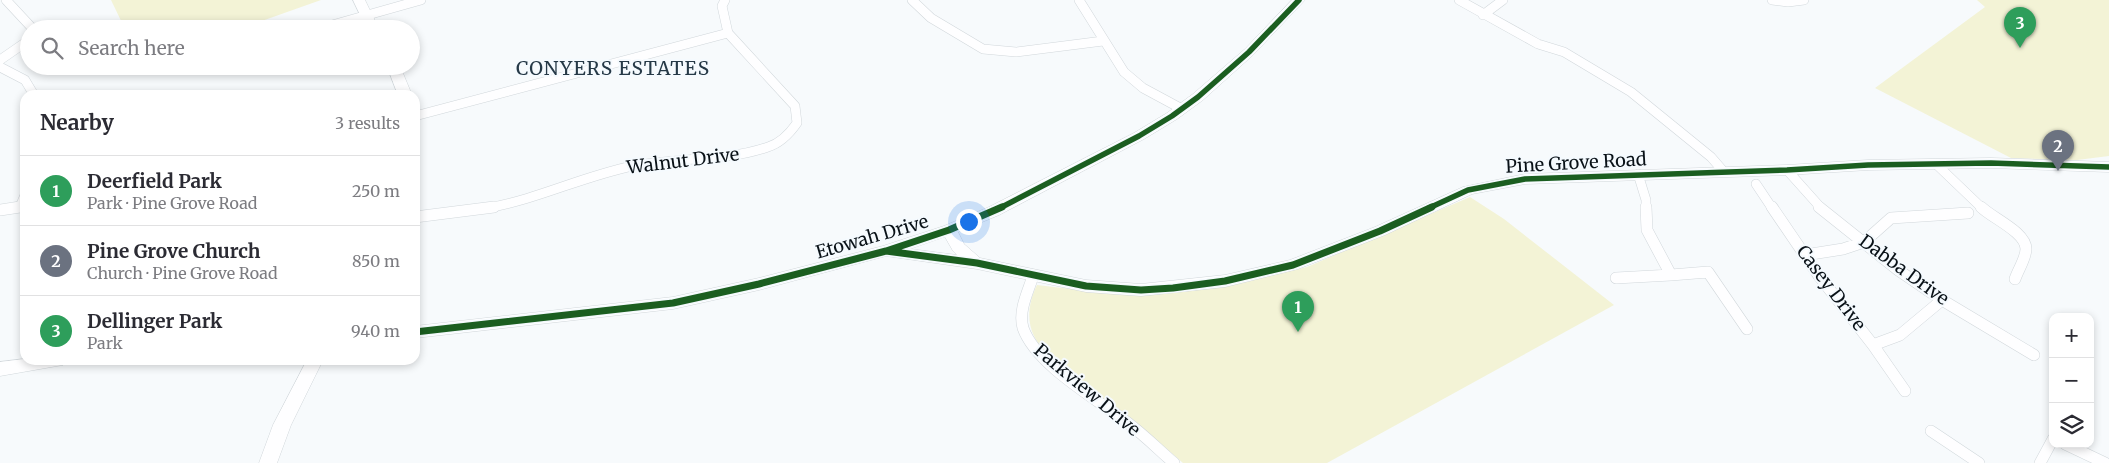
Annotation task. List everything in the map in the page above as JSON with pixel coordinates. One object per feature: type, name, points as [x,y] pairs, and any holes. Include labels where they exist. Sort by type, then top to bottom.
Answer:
[{"type":"street","points":[[6,0],[25,20]]},
{"type":"street","points":[[359,0],[368,20]]},
{"type":"street","points":[[354,20],[421,0]]},
{"type":"street","name":"Walnut Drive","points":[[420,217],[462,213],[503,206],[541,196],[621,168],[652,162],[750,153],[772,146],[789,135],[797,122],[795,106],[728,32],[722,6],[725,0]]},
{"type":"street","points":[[912,0],[931,18],[982,49],[1016,52],[1103,41]]},
{"type":"street","points":[[1080,0],[1117,64],[1129,77],[1182,109]]},
{"type":"street","name":"Etowah Drive","points":[[420,331],[673,303],[759,284],[886,251],[949,230],[988,213],[1139,136],[1182,109],[1249,52],[1299,0]]},
{"type":"street","points":[[1458,0],[1538,44],[1564,52],[1630,92],[1711,157],[1724,172]]},
{"type":"street","points":[[1483,15],[1503,0]]},
{"type":"street","points":[[1772,0],[1788,2],[1804,0]]},
{"type":"street","points":[[420,115],[728,32]]},
{"type":"street","points":[[0,60],[20,48]]},
{"type":"street","points":[[0,67],[25,80],[31,90]]},
{"type":"street","points":[[397,75],[403,90]]},
{"type":"street","name":"Pine Grove Road","points":[[886,251],[977,263],[1086,286],[1141,290],[1173,288],[1225,281],[1305,262],[1380,231],[1468,190],[1494,184],[1534,179],[1786,170],[1868,165],[1991,163],[2109,167]]},
{"type":"street","points":[[1936,164],[1984,210],[2018,234],[2024,241],[2026,250],[2014,279]]},
{"type":"street","name":"Dabba Drive","points":[[1786,170],[1824,212],[1898,270],[1942,300],[2034,355]]},
{"type":"street","points":[[1638,174],[1646,200],[1648,230],[1655,248],[1670,275]]},
{"type":"street","name":"Casey Drive","points":[[1756,184],[1819,276],[1874,345],[1905,391]]},
{"type":"street","points":[[0,210],[20,206]]},
{"type":"street","points":[[1805,254],[1864,242],[1883,222],[1891,218],[1968,213]]},
{"type":"street","points":[[945,258],[949,230]]},
{"type":"street","points":[[949,230],[961,251],[977,263]]},
{"type":"street","points":[[1616,278],[1708,272],[1747,329]]},
{"type":"street","name":"Parkview Drive","points":[[1034,276],[1022,313],[1023,327],[1030,343],[1046,361],[1130,425],[1174,463]]},
{"type":"street","points":[[1874,345],[1900,335],[1942,300]]},
{"type":"street","points":[[0,369],[25,365]]},
{"type":"street","points":[[268,463],[286,418],[312,365]]},
{"type":"street","points":[[1931,431],[1979,463]]},
{"type":"street","points":[[2040,463],[2049,447]]},
{"type":"street","points":[[2073,448],[2106,463]]},
{"type":"green space","points":[[111,0],[321,0],[264,20],[121,20]]},
{"type":"green space","points":[[1977,0],[2109,0],[2109,156],[2077,160],[2011,158],[1875,88],[1985,7]]},
{"type":"green space","points":[[1470,197],[1504,219],[1614,305],[1327,463],[1183,463],[1130,418],[1063,368],[1040,345],[1034,336],[1030,324],[1029,317],[1032,297],[1037,285],[1122,295],[1154,295],[1223,287],[1307,267]]},
{"type":"cycle path","points":[[420,331],[673,303],[759,284],[886,251],[949,230],[994,211],[1139,136],[1172,116],[1198,97],[1249,52],[1299,0]]},
{"type":"cycle path","points":[[886,251],[977,263],[1086,286],[1141,290],[1173,288],[1225,281],[1293,265],[1380,231],[1468,190],[1525,179],[1787,170],[1868,165],[1991,163],[2109,167]]},
{"type":"place","name":"Dellinger Park","points":[[2020,48]]},
{"type":"place","name":"Pine Grove Church","points":[[2058,171]]},
{"type":"place","name":"Deerfield Park","points":[[1298,332]]},
{"type":"district","name":"CONYERS ESTATES","points":[[613,68]]}]
